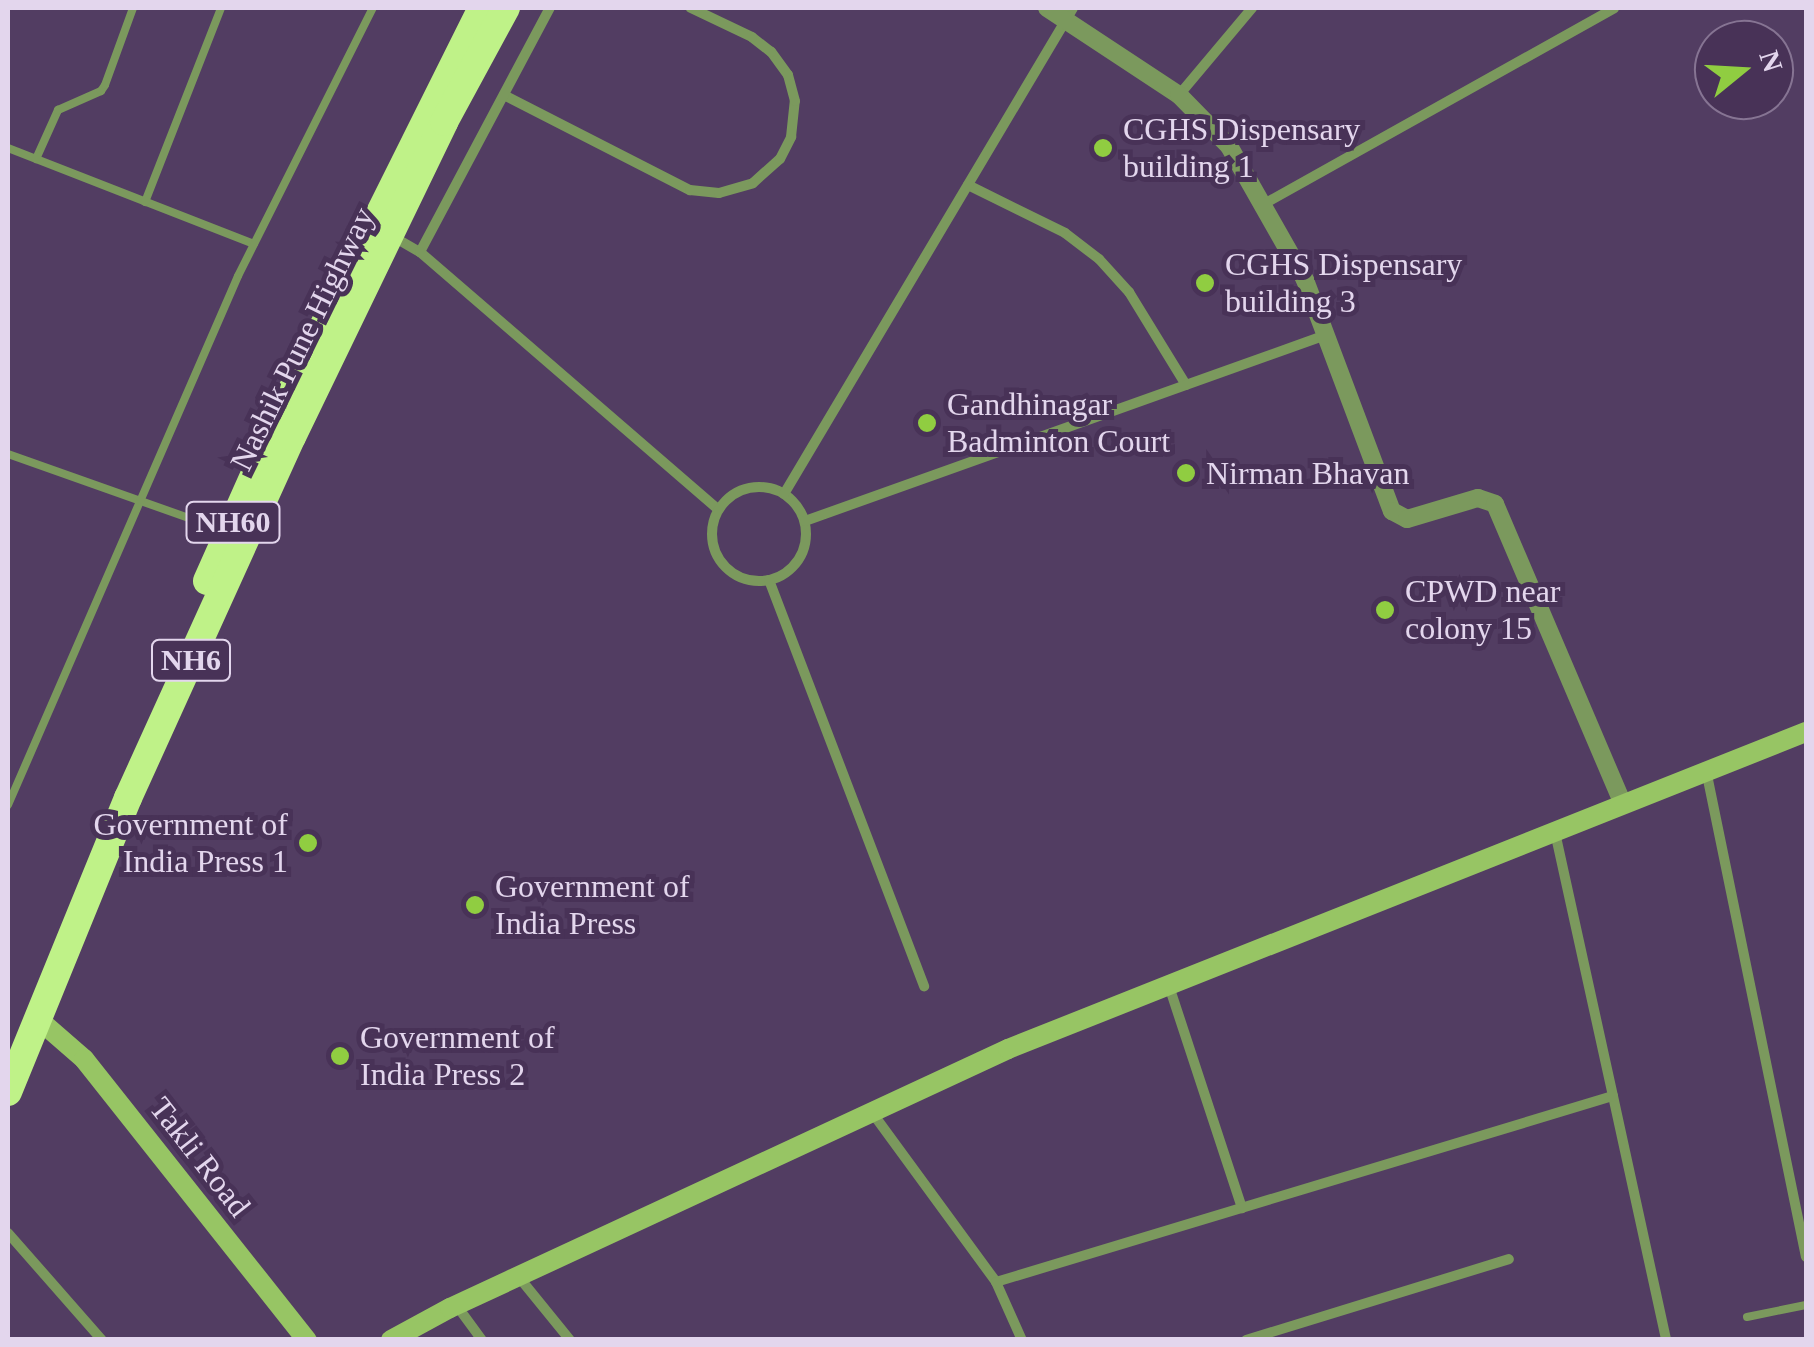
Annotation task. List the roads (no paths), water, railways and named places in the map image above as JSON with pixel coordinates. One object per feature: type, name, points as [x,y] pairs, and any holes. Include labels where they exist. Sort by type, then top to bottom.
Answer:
[{"type":"highway","name":"Nashik Pune Highway","points":[[8,1047],[228,532],[306,360],[482,8]]},
{"type":"highway","name":"Nashik Pune Highway","points":[[8,1092],[136,781],[292,437],[444,122],[506,8]]},
{"type":"main road","points":[[392,1340],[456,1305],[871,1110],[1169,985],[1806,732]]},
{"type":"main road","name":"Takli Road","points":[[38,1018],[84,1059],[307,1340]]},
{"type":"street","points":[[420,252],[550,8]]},
{"type":"street","points":[[504,95],[690,190],[719,193],[753,182],[780,159],[791,137],[795,101],[788,76],[771,52],[752,37],[691,8]]},
{"type":"street","points":[[1047,8],[1070,13],[1179,95],[1229,146],[1305,280],[1392,511],[1407,520],[1478,498],[1495,504],[1623,804]]},
{"type":"street","points":[[1179,95],[1252,8]]},
{"type":"street","points":[[1264,204],[1614,8]]},
{"type":"street","points":[[784,494],[1070,13]]},
{"type":"street","points":[[968,185],[1065,233],[1100,259],[1129,292],[1186,385]]},
{"type":"street","points":[[390,236],[420,252],[718,509]]},
{"type":"street","points":[[805,521],[1326,335]]},
{"type":"street","points":[[757,485],[784,494],[805,521],[802,553],[790,570],[769,580],[740,578],[721,564],[712,542],[718,509],[744,488],[757,485]]},
{"type":"street","points":[[769,580],[924,986]]},
{"type":"street","points":[[1706,770],[1806,1256]]},
{"type":"street","points":[[1555,831],[1666,1340]]},
{"type":"street","points":[[1169,985],[1242,1208]]},
{"type":"street","points":[[996,1282],[1614,1096]]},
{"type":"street","points":[[871,1110],[996,1282],[1022,1340]]},
{"type":"street","points":[[8,1232],[102,1340]]},
{"type":"street","points":[[1246,1340],[1509,1259]]},
{"type":"street","points":[[518,1276],[570,1340]]},
{"type":"street","points":[[456,1305],[482,1340]]},
{"type":"lane","points":[[36,160],[58,110],[100,91],[105,84],[133,8]]},
{"type":"lane","points":[[145,202],[222,8]]},
{"type":"lane","points":[[8,805],[254,244],[373,8]]},
{"type":"lane","points":[[8,148],[254,244]]},
{"type":"lane","points":[[8,454],[228,532]]},
{"type":"lane","points":[[1747,1317],[1806,1305]]},
{"type":"place","name":"CGHS Dispensary building 1","points":[[1103,148]]},
{"type":"place","name":"CGHS Dispensary building 3","points":[[1205,283]]},
{"type":"place","name":"Gandhinagar Badminton Court","points":[[927,423]]},
{"type":"place","name":"Nirman Bhavan","points":[[1186,473]]},
{"type":"place","name":"CPWD near colony 15","points":[[1385,610]]},
{"type":"place","name":"Government of India Press 1","points":[[308,843]]},
{"type":"place","name":"Government of India Press","points":[[475,905]]},
{"type":"place","name":"Government of India Press 2","points":[[340,1056]]}]
